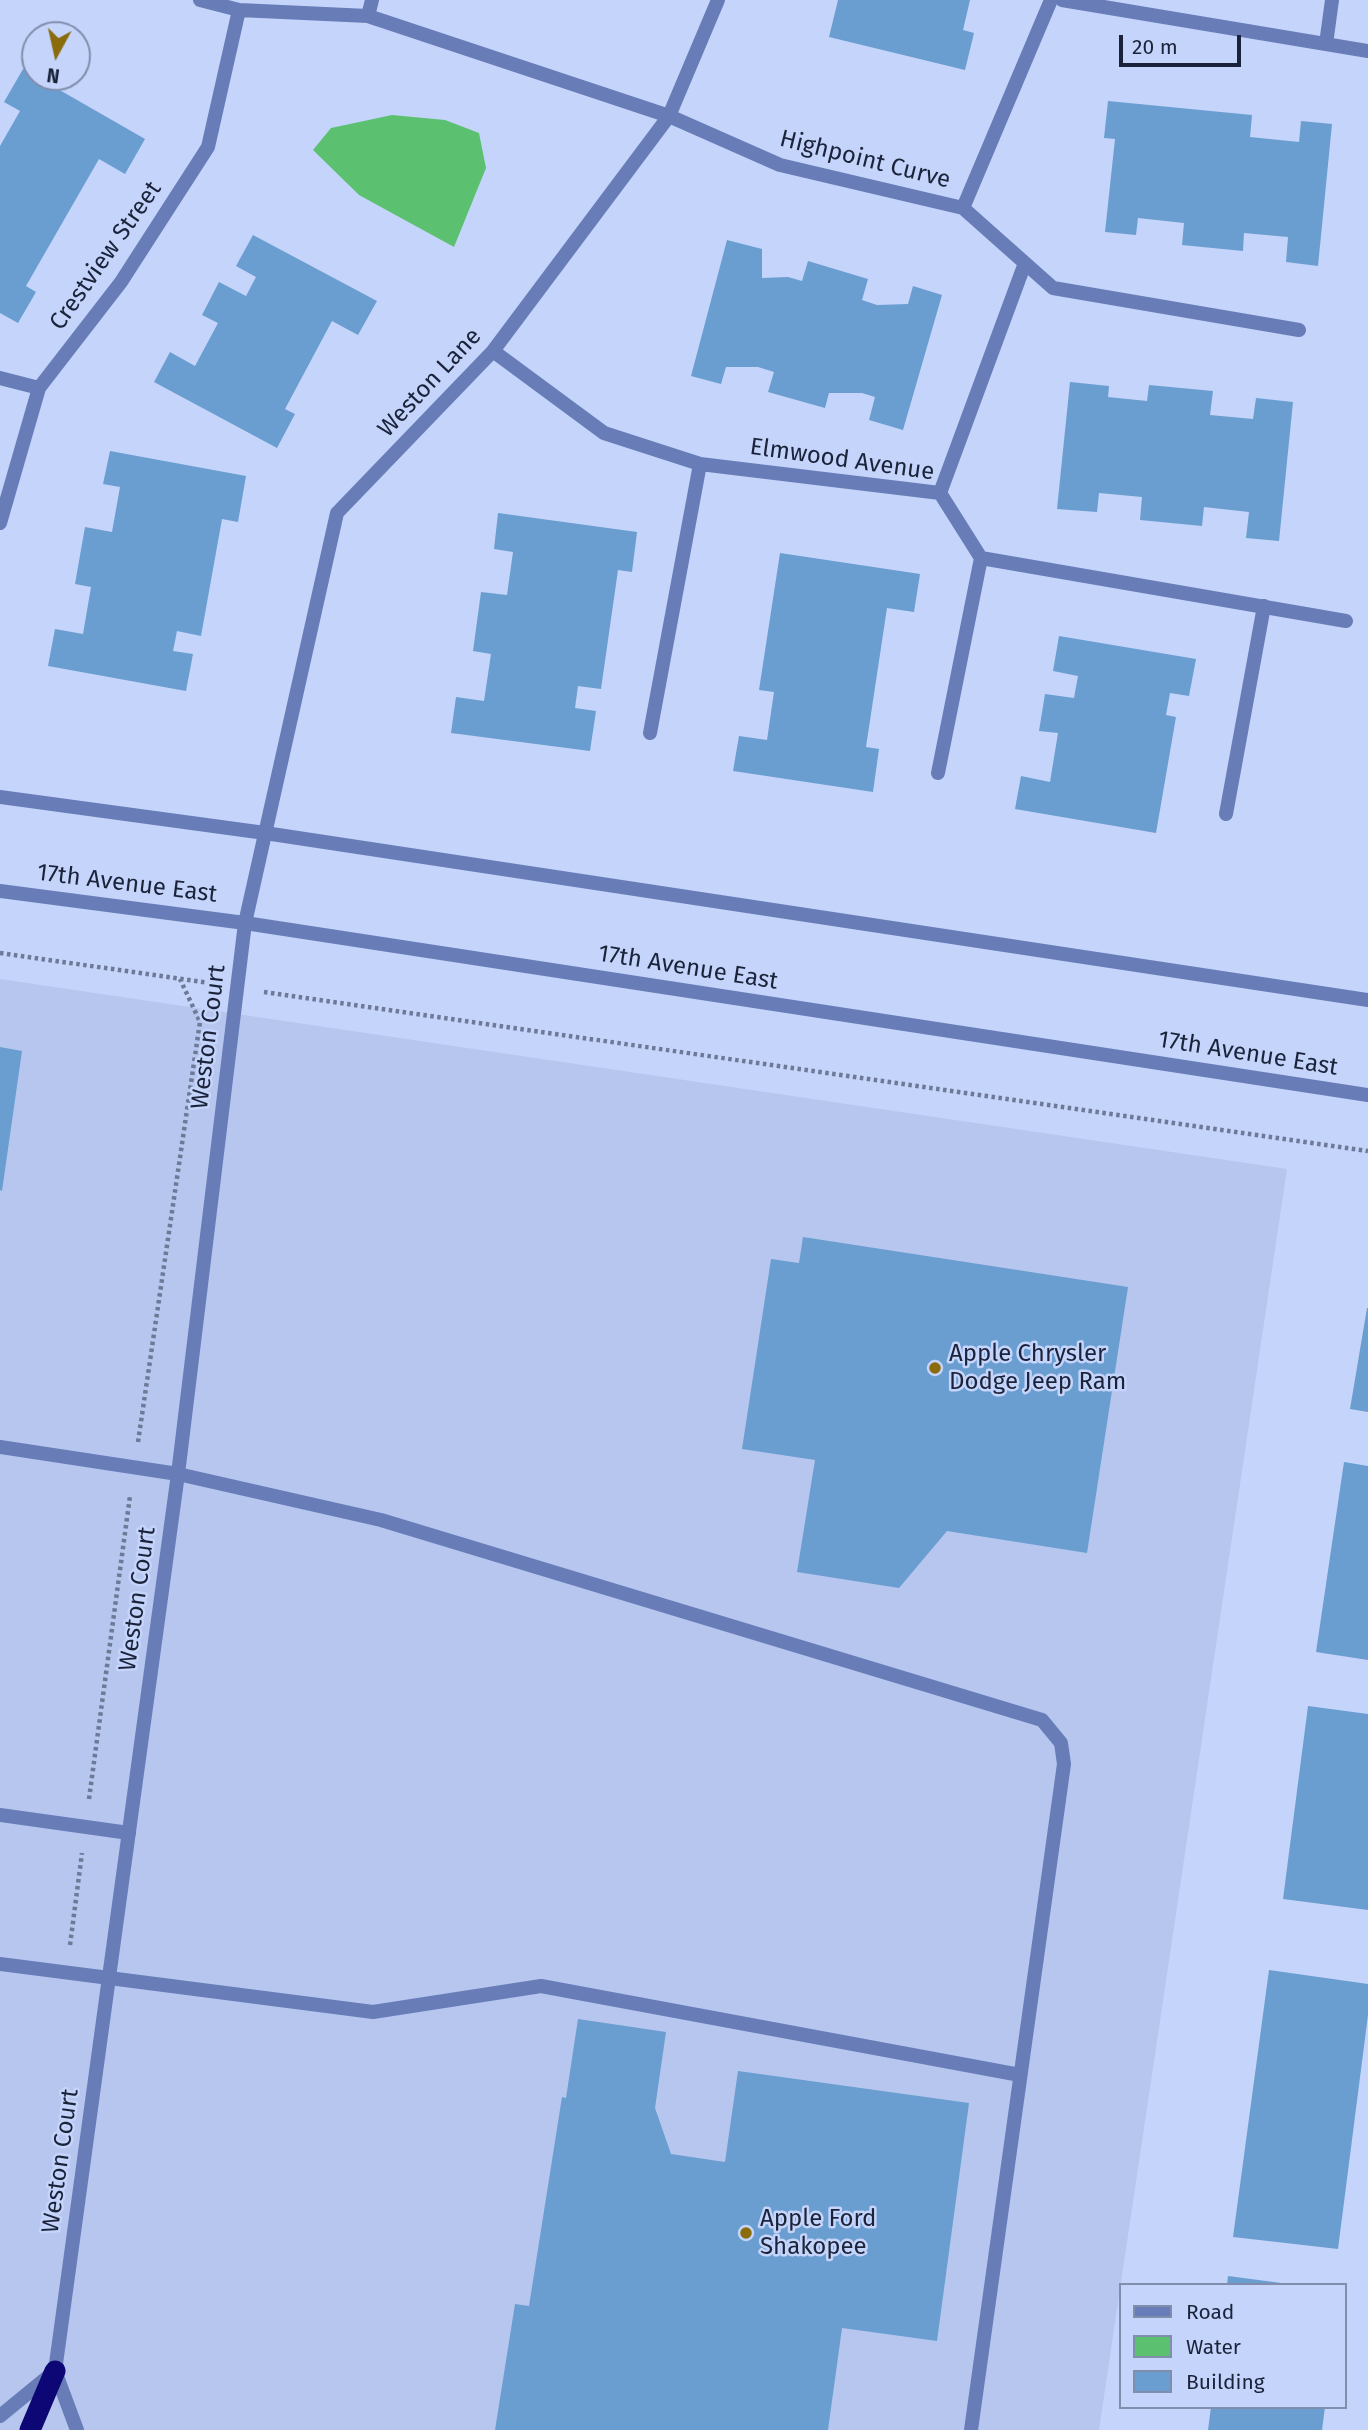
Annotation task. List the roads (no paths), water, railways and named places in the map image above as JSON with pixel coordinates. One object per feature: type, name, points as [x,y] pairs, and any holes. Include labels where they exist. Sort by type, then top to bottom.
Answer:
[{"type":"highway","points":[[30,2430],[55,2371]]},
{"type":"street","name":"Highpoint Curve","points":[[200,0],[239,10],[368,16],[669,116],[780,165],[963,208],[1053,288],[1298,330]]},
{"type":"street","points":[[368,16],[372,0]]},
{"type":"street","name":"Weston Lane","points":[[265,833],[337,513],[494,351],[669,116],[718,0]]},
{"type":"street","points":[[963,208],[1051,0]]},
{"type":"street","points":[[1062,0],[1368,51]]},
{"type":"street","points":[[1326,44],[1332,0]]},
{"type":"street","name":"Crestview Street","points":[[0,523],[39,387],[121,282],[208,148],[239,10]]},
{"type":"street","points":[[940,494],[1025,263]]},
{"type":"street","name":"Elmwood Avenue","points":[[494,351],[604,433],[700,464],[940,494],[981,558]]},
{"type":"street","points":[[0,379],[39,387]]},
{"type":"street","points":[[650,733],[700,464]]},
{"type":"street","points":[[938,773],[981,558],[1346,621]]},
{"type":"street","points":[[1226,814],[1264,606]]},
{"type":"street","points":[[0,797],[265,833],[1368,1000]]},
{"type":"street","name":"Weston Court","points":[[55,2371],[178,1474],[245,923],[265,833]]},
{"type":"street","name":"17th Avenue East","points":[[0,891],[245,923],[1368,1095]]},
{"type":"street","points":[[0,1447],[178,1474],[381,1520],[1042,1720],[1061,1743],[1064,1763],[971,2430]]},
{"type":"street","points":[[0,1815],[129,1833]]},
{"type":"street","points":[[0,1964],[373,2012],[541,1986],[1020,2075]]},
{"type":"street","points":[[0,2416],[55,2371],[77,2430]]},
{"type":"water","points":[[392,115],[445,120],[479,133],[486,168],[454,247],[359,195],[313,150],[331,128]]},
{"type":"place","name":"Apple Chrysler Dodge Jeep Ram","points":[[935,1368]]},
{"type":"place","name":"Apple Ford Shakopee","points":[[746,2233]]}]
